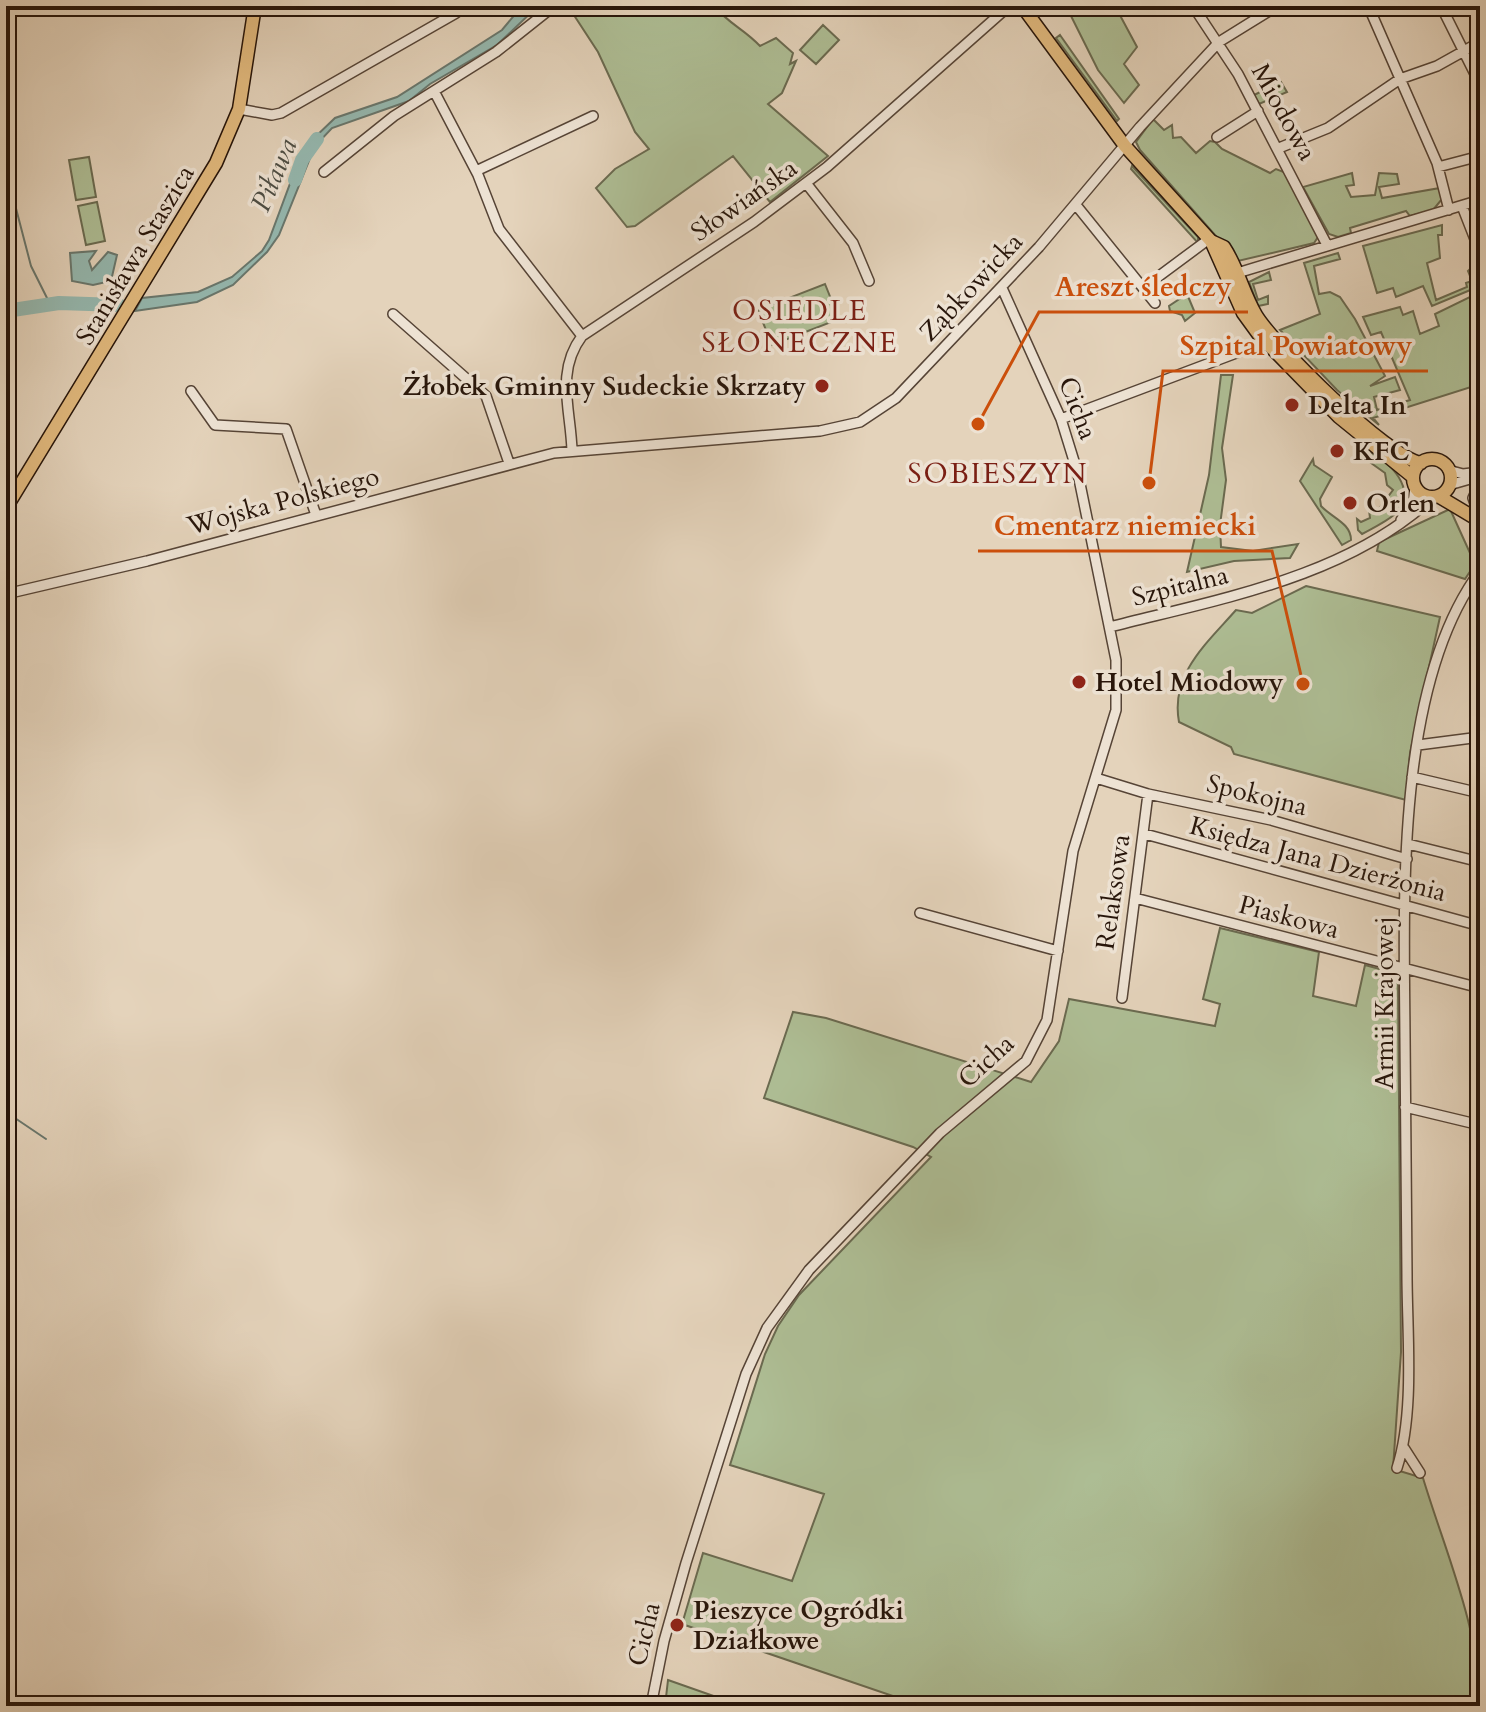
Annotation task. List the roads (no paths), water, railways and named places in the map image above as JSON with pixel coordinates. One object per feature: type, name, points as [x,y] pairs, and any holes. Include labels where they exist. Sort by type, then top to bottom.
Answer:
[{"type":"main road","name":"Stanisława Staszica","points":[[6,508],[199,192],[239,109],[255,6]]},
{"type":"main road","points":[[1022,6],[1125,146],[1210,240],[1233,274],[1268,338],[1314,384],[1403,457],[1421,463],[1436,460],[1448,470],[1442,492]]},
{"type":"main road","points":[[1314,384],[1339,417],[1414,482],[1422,495],[1442,492],[1480,520]]},
{"type":"main road","points":[[1414,482],[1421,463]]},
{"type":"street","points":[[324,172],[394,116],[496,52],[554,6]]},
{"type":"street","name":"Słowiańska","points":[[582,336],[806,183],[855,144],[1009,6]]},
{"type":"street","name":"Miodowa","points":[[1193,6],[1219,42],[1279,148],[1327,245]]},
{"type":"street","name":"Ząbkowicka","points":[[572,451],[820,431],[860,422],[896,398],[1002,288],[1140,127],[1219,42],[1277,6]]},
{"type":"street","points":[[1441,6],[1480,84]]},
{"type":"street","points":[[1370,10],[1438,167],[1449,210]]},
{"type":"street","points":[[239,109],[272,115],[281,113],[456,13]]},
{"type":"street","points":[[1279,148],[1328,128],[1400,79],[1437,66],[1480,42]]},
{"type":"street","points":[[434,91],[476,171],[499,229],[582,336],[570,355],[565,377],[572,451]]},
{"type":"street","points":[[1217,137],[1258,111]]},
{"type":"street","points":[[476,171],[593,116]]},
{"type":"street","points":[[1115,132],[1140,127]]},
{"type":"street","points":[[1438,167],[1480,156]]},
{"type":"street","points":[[806,183],[853,243],[869,281]]},
{"type":"street","points":[[1233,274],[1480,200]]},
{"type":"street","points":[[1076,205],[1155,303]]},
{"type":"street","points":[[1462,206],[1480,252]]},
{"type":"street","points":[[1143,288],[1210,240]]},
{"type":"street","name":"Cicha","points":[[651,1706],[664,1641],[686,1563],[746,1374],[767,1328],[809,1270],[940,1133],[1026,1061],[1047,1020],[1073,851],[1116,710],[1116,660],[1078,474],[1061,419],[1002,288]]},
{"type":"street","points":[[393,314],[486,396],[509,463]]},
{"type":"street","points":[[1061,419],[1268,338]]},
{"type":"street","points":[[191,391],[215,425],[286,429],[316,515]]},
{"type":"street","name":"Wojska Polskiego","points":[[6,594],[40,589],[509,463],[572,451]]},
{"type":"street","points":[[1448,470],[1480,474]]},
{"type":"street","points":[[1442,492],[1480,474]]},
{"type":"street","name":"Szpitalna","points":[[1390,529],[1413,504],[1414,482]]},
{"type":"street","points":[[1480,483],[1473,498],[1480,520]]},
{"type":"street","name":"Szpitalna","points":[[1110,627],[1238,595],[1341,556],[1408,520],[1442,492]]},
{"type":"street","name":"Armii Krajowej","points":[[1397,1468],[1404,1448],[1407,1350],[1404,969],[1412,777],[1443,635],[1480,571]]},
{"type":"street","points":[[1418,745],[1480,737]]},
{"type":"street","points":[[1412,777],[1480,793]]},
{"type":"street","name":"Spokojna","points":[[1096,778],[1148,794],[1271,820],[1407,859]]},
{"type":"street","name":"Relaksowa","points":[[1122,998],[1148,794]]},
{"type":"street","name":"Księdza Jana Dzierżonia","points":[[1145,834],[1480,926]]},
{"type":"street","points":[[1408,844],[1480,862]]},
{"type":"street","name":"Piaskowa","points":[[1135,898],[1480,988]]},
{"type":"street","points":[[920,913],[1058,951]]},
{"type":"street","points":[[1405,1107],[1480,1125]]},
{"type":"street","points":[[1404,1448],[1420,1473]]},
{"type":"water","points":[[522,6],[538,6],[497,45],[430,84],[409,101],[332,128],[315,146],[279,235],[267,252],[233,285],[197,302],[135,311],[142,298],[198,292],[232,277],[262,251],[291,181],[314,138],[335,118],[397,97],[502,30]]},
{"type":"water","points":[[96,251],[89,261],[92,270],[108,252],[117,255],[111,281],[93,285],[72,281],[70,253]]},
{"type":"waterway","name":"Piława","points":[[295,180],[302,160],[317,139]]},
{"type":"waterway","points":[[6,170],[31,266],[50,304]]},
{"type":"waterway","name":"Piława","points":[[6,311],[59,303],[119,305]]},
{"type":"waterway","points":[[6,1112],[46,1139]]},
{"type":"place","name":"Żłobek Gminny Sudeckie Skrzaty","points":[[822,386]]},
{"type":"place","name":"Delta In","points":[[1292,405]]},
{"type":"place","name":"Areszt śledczy","points":[[978,424]]},
{"type":"place","name":"KFC","points":[[1337,451]]},
{"type":"place","name":"Szpital Powiatowy","points":[[1149,483]]},
{"type":"place","name":"Orlen","points":[[1350,503]]},
{"type":"place","name":"Hotel Miodowy","points":[[1079,682]]},
{"type":"place","name":"Cmentarz niemiecki","points":[[1303,684]]},
{"type":"place","name":"Pieszyce Ogródki Działkowe","points":[[677,1625]]},
{"type":"district","name":"OSIEDLE SŁONECZNE","points":[[800,327]]},
{"type":"district","name":"SOBIESZYN","points":[[998,474]]}]
